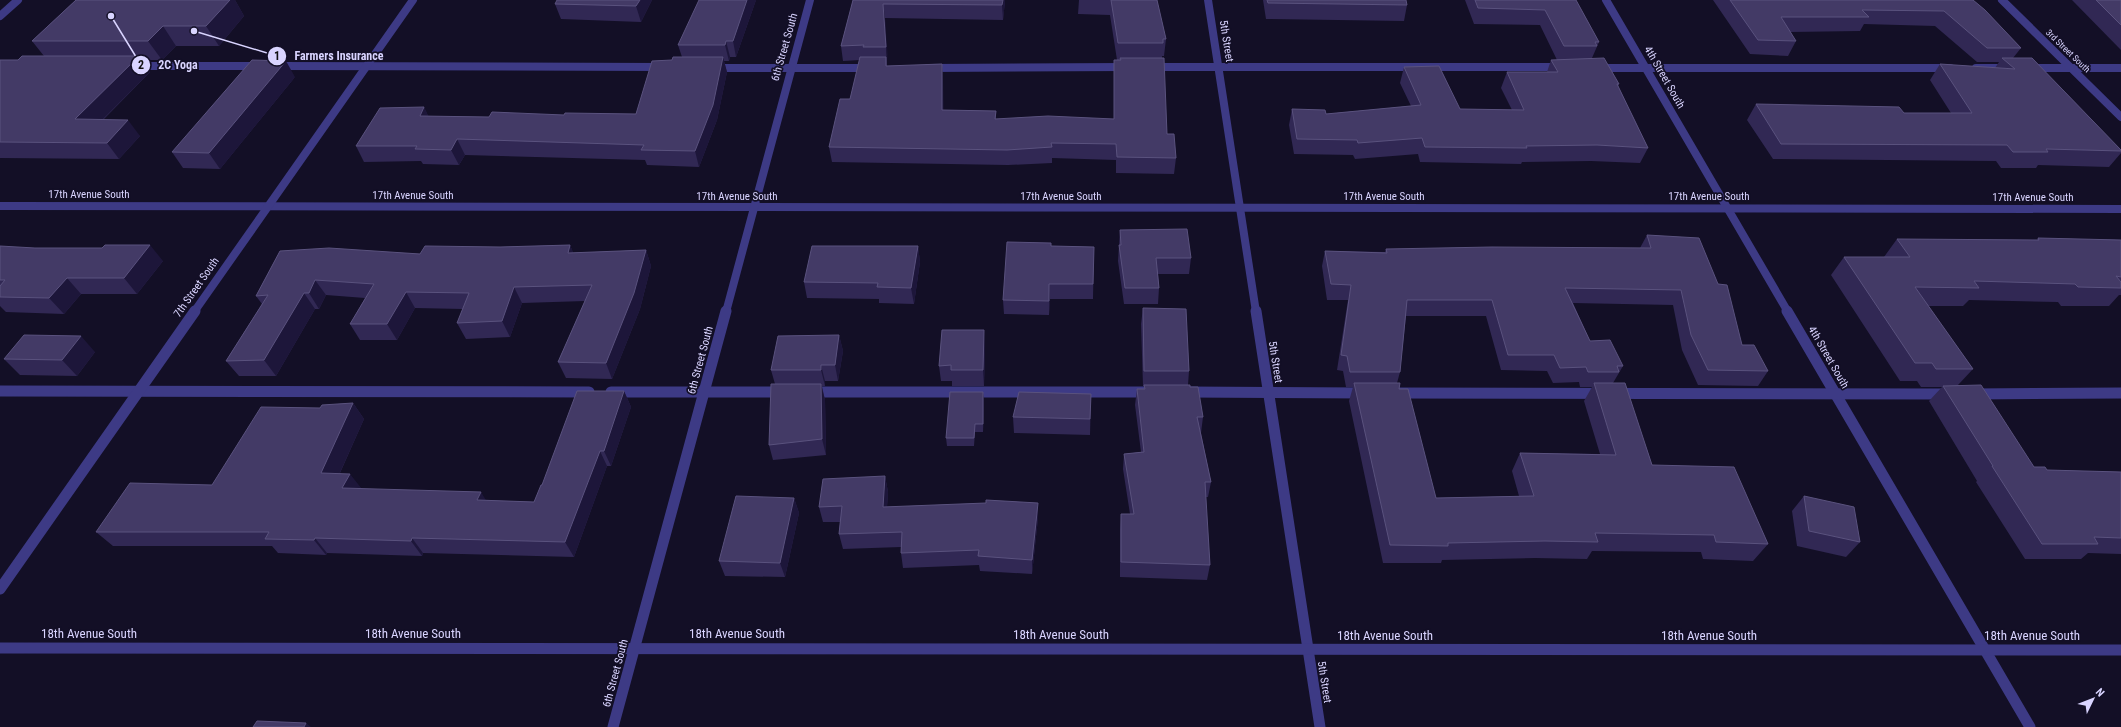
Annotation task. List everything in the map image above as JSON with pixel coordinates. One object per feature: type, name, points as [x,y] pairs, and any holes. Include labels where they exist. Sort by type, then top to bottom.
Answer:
[{"type":"street","points":[[0,16],[18,0]]},
{"type":"street","name":"7th Street South","points":[[0,589],[413,0]]},
{"type":"street","name":"6th Street South","points":[[613,727],[810,0]]},
{"type":"street","name":"5th Street","points":[[1208,0],[1320,727]]},
{"type":"street","name":"4th Street South","points":[[1606,0],[2030,727]]},
{"type":"street","name":"3rd Street South","points":[[2002,0],[2121,117]]},
{"type":"street","points":[[128,66],[673,68]]},
{"type":"street","points":[[704,68],[878,68]]},
{"type":"street","points":[[918,68],[1567,68]]},
{"type":"street","points":[[1590,68],[2121,68]]},
{"type":"street","name":"17th Avenue South","points":[[0,206],[2121,209]]},
{"type":"street","points":[[0,391],[1157,392]]},
{"type":"street","points":[[1173,392],[1837,395],[2121,393]]},
{"type":"street","name":"18th Avenue South","points":[[0,648],[2121,650]]},
{"type":"building","points":[[76,0],[230,0],[206,26],[163,26],[148,41],[32,41]]},
{"type":"building","points":[[557,0],[640,0],[636,6],[555,4]]},
{"type":"building","points":[[699,0],[747,0],[733,41],[726,41],[725,45],[678,45]]},
{"type":"building","points":[[853,0],[1003,0],[1002,5],[883,4],[886,47],[863,47],[864,45],[841,46]]},
{"type":"building","points":[[1111,0],[1157,0],[1166,39],[1163,39],[1163,43],[1118,43]]},
{"type":"building","points":[[1267,0],[1406,0],[1407,5],[1268,3]]},
{"type":"building","points":[[1475,0],[1576,0],[1599,42],[1595,42],[1597,46],[1564,46],[1545,10],[1478,8]]},
{"type":"building","points":[[1730,0],[1973,0],[1985,10],[2021,48],[1987,48],[1944,11],[1862,10],[1869,17],[1781,17],[1796,41],[1758,40]]},
{"type":"building","points":[[2096,0],[2121,0],[2121,25]]},
{"type":"building","points":[[22,56],[139,56],[75,119],[128,120],[107,143],[0,142],[0,60],[18,60]]},
{"type":"building","points":[[673,57],[723,57],[713,105],[695,151],[641,150],[644,145],[457,139],[451,150],[415,149],[417,146],[356,146],[380,108],[424,107],[420,116],[489,117],[492,112],[564,115],[565,113],[636,114],[652,61],[672,60]]},
{"type":"building","points":[[860,57],[886,57],[886,66],[942,64],[942,110],[996,111],[995,119],[1048,116],[1114,119],[1114,60],[1121,60],[1120,58],[1164,58],[1167,134],[1174,134],[1176,158],[1117,157],[1116,144],[1051,143],[1052,147],[1007,150],[829,147],[840,99],[850,99]]},
{"type":"building","points":[[1604,58],[1619,84],[1617,84],[1648,148],[1597,145],[1526,146],[1527,148],[1425,147],[1422,138],[1358,143],[1357,140],[1297,139],[1292,109],[1325,110],[1326,114],[1421,105],[1404,67],[1439,66],[1460,109],[1524,110],[1507,72],[1558,72],[1551,60]]},
{"type":"building","points":[[2002,58],[2032,58],[2121,151],[2046,149],[2048,152],[2013,152],[2007,145],[1781,144],[1756,104],[1899,107],[1904,113],[1972,113],[1940,64],[2015,69]]},
{"type":"building","points":[[252,60],[286,61],[209,153],[172,152]]},
{"type":"building","points":[[1187,229],[1191,258],[1156,258],[1159,288],[1125,288],[1119,245],[1121,245],[1120,230]]},
{"type":"building","points":[[1647,235],[1699,238],[1718,284],[1727,285],[1742,345],[1754,345],[1768,371],[1708,370],[1691,335],[1681,290],[1565,288],[1590,341],[1610,340],[1623,366],[1617,366],[1619,372],[1588,372],[1586,367],[1560,368],[1554,355],[1508,355],[1492,300],[1407,300],[1400,372],[1350,372],[1347,356],[1341,355],[1351,285],[1331,284],[1325,251],[1387,253],[1386,249],[1492,247],[1651,248]]},
{"type":"building","points":[[2038,238],[2121,240],[2121,277],[2116,276],[2121,282],[2121,288],[2078,287],[2075,284],[1974,281],[1979,288],[1915,287],[1973,369],[1936,369],[1932,363],[1915,363],[1844,257],[1910,257],[1897,239],[2039,240]]},
{"type":"building","points":[[1007,242],[1051,243],[1051,246],[1094,247],[1093,284],[1049,284],[1049,301],[1003,300]]},
{"type":"building","points":[[105,245],[150,245],[124,278],[67,278],[49,298],[0,297],[0,286],[5,280],[0,280],[0,246],[35,248],[102,248]]},
{"type":"building","points":[[570,245],[568,253],[646,250],[634,293],[606,363],[558,362],[592,285],[514,287],[502,321],[457,323],[469,293],[406,292],[387,324],[350,324],[374,284],[315,280],[309,293],[304,293],[264,360],[226,361],[268,295],[256,296],[280,251],[329,248],[420,254],[425,246],[500,247]]},
{"type":"building","points":[[812,246],[918,246],[911,288],[877,287],[878,283],[804,282]]},
{"type":"building","points":[[1143,308],[1186,309],[1189,371],[1144,371]]},
{"type":"building","points":[[942,330],[984,330],[983,370],[951,370],[951,365],[939,366]]},
{"type":"building","points":[[24,335],[81,336],[62,360],[4,359]]},
{"type":"building","points":[[839,335],[835,365],[821,365],[821,370],[771,370],[778,336]]},
{"type":"building","points":[[1354,383],[1400,383],[1399,389],[1408,389],[1436,498],[1534,496],[1520,453],[1616,455],[1594,383],[1625,383],[1652,465],[1734,467],[1768,544],[1716,542],[1714,535],[1595,533],[1598,542],[1545,541],[1448,543],[1448,546],[1390,545]]},
{"type":"building","points":[[771,384],[821,384],[822,439],[769,445]]},
{"type":"building","points":[[1144,385],[1190,385],[1190,387],[1198,387],[1203,417],[1197,417],[1211,482],[1205,482],[1210,565],[1121,562],[1121,514],[1134,514],[1124,454],[1144,452],[1137,389],[1145,389]]},
{"type":"building","points":[[1981,385],[2034,467],[2045,467],[2047,470],[2121,472],[2121,538],[2094,537],[2098,544],[2042,544],[1943,386]]},
{"type":"building","points":[[577,391],[624,391],[604,451],[600,451],[565,542],[412,538],[411,541],[315,538],[314,540],[265,539],[269,532],[96,532],[130,483],[212,485],[261,407],[320,408],[322,405],[353,403],[321,473],[350,474],[342,488],[481,492],[477,500],[534,502],[542,485]]},
{"type":"building","points":[[950,392],[983,392],[983,424],[975,424],[974,438],[946,438]]},
{"type":"building","points":[[1019,392],[1091,394],[1090,419],[1013,417]]},
{"type":"building","points":[[885,476],[883,507],[986,503],[986,500],[1038,503],[1032,560],[978,556],[979,550],[901,553],[902,532],[839,534],[842,506],[819,507],[823,479]]},
{"type":"building","points":[[736,496],[794,498],[780,563],[719,561]]},
{"type":"building","points":[[1804,496],[1854,507],[1860,542],[1809,531]]},
{"type":"building","points":[[257,721],[306,723],[304,727],[253,727]]},
{"type":"place","name":"2C Yoga","points":[[111,16]]},
{"type":"place","name":"Farmers Insurance","points":[[194,31]]}]
